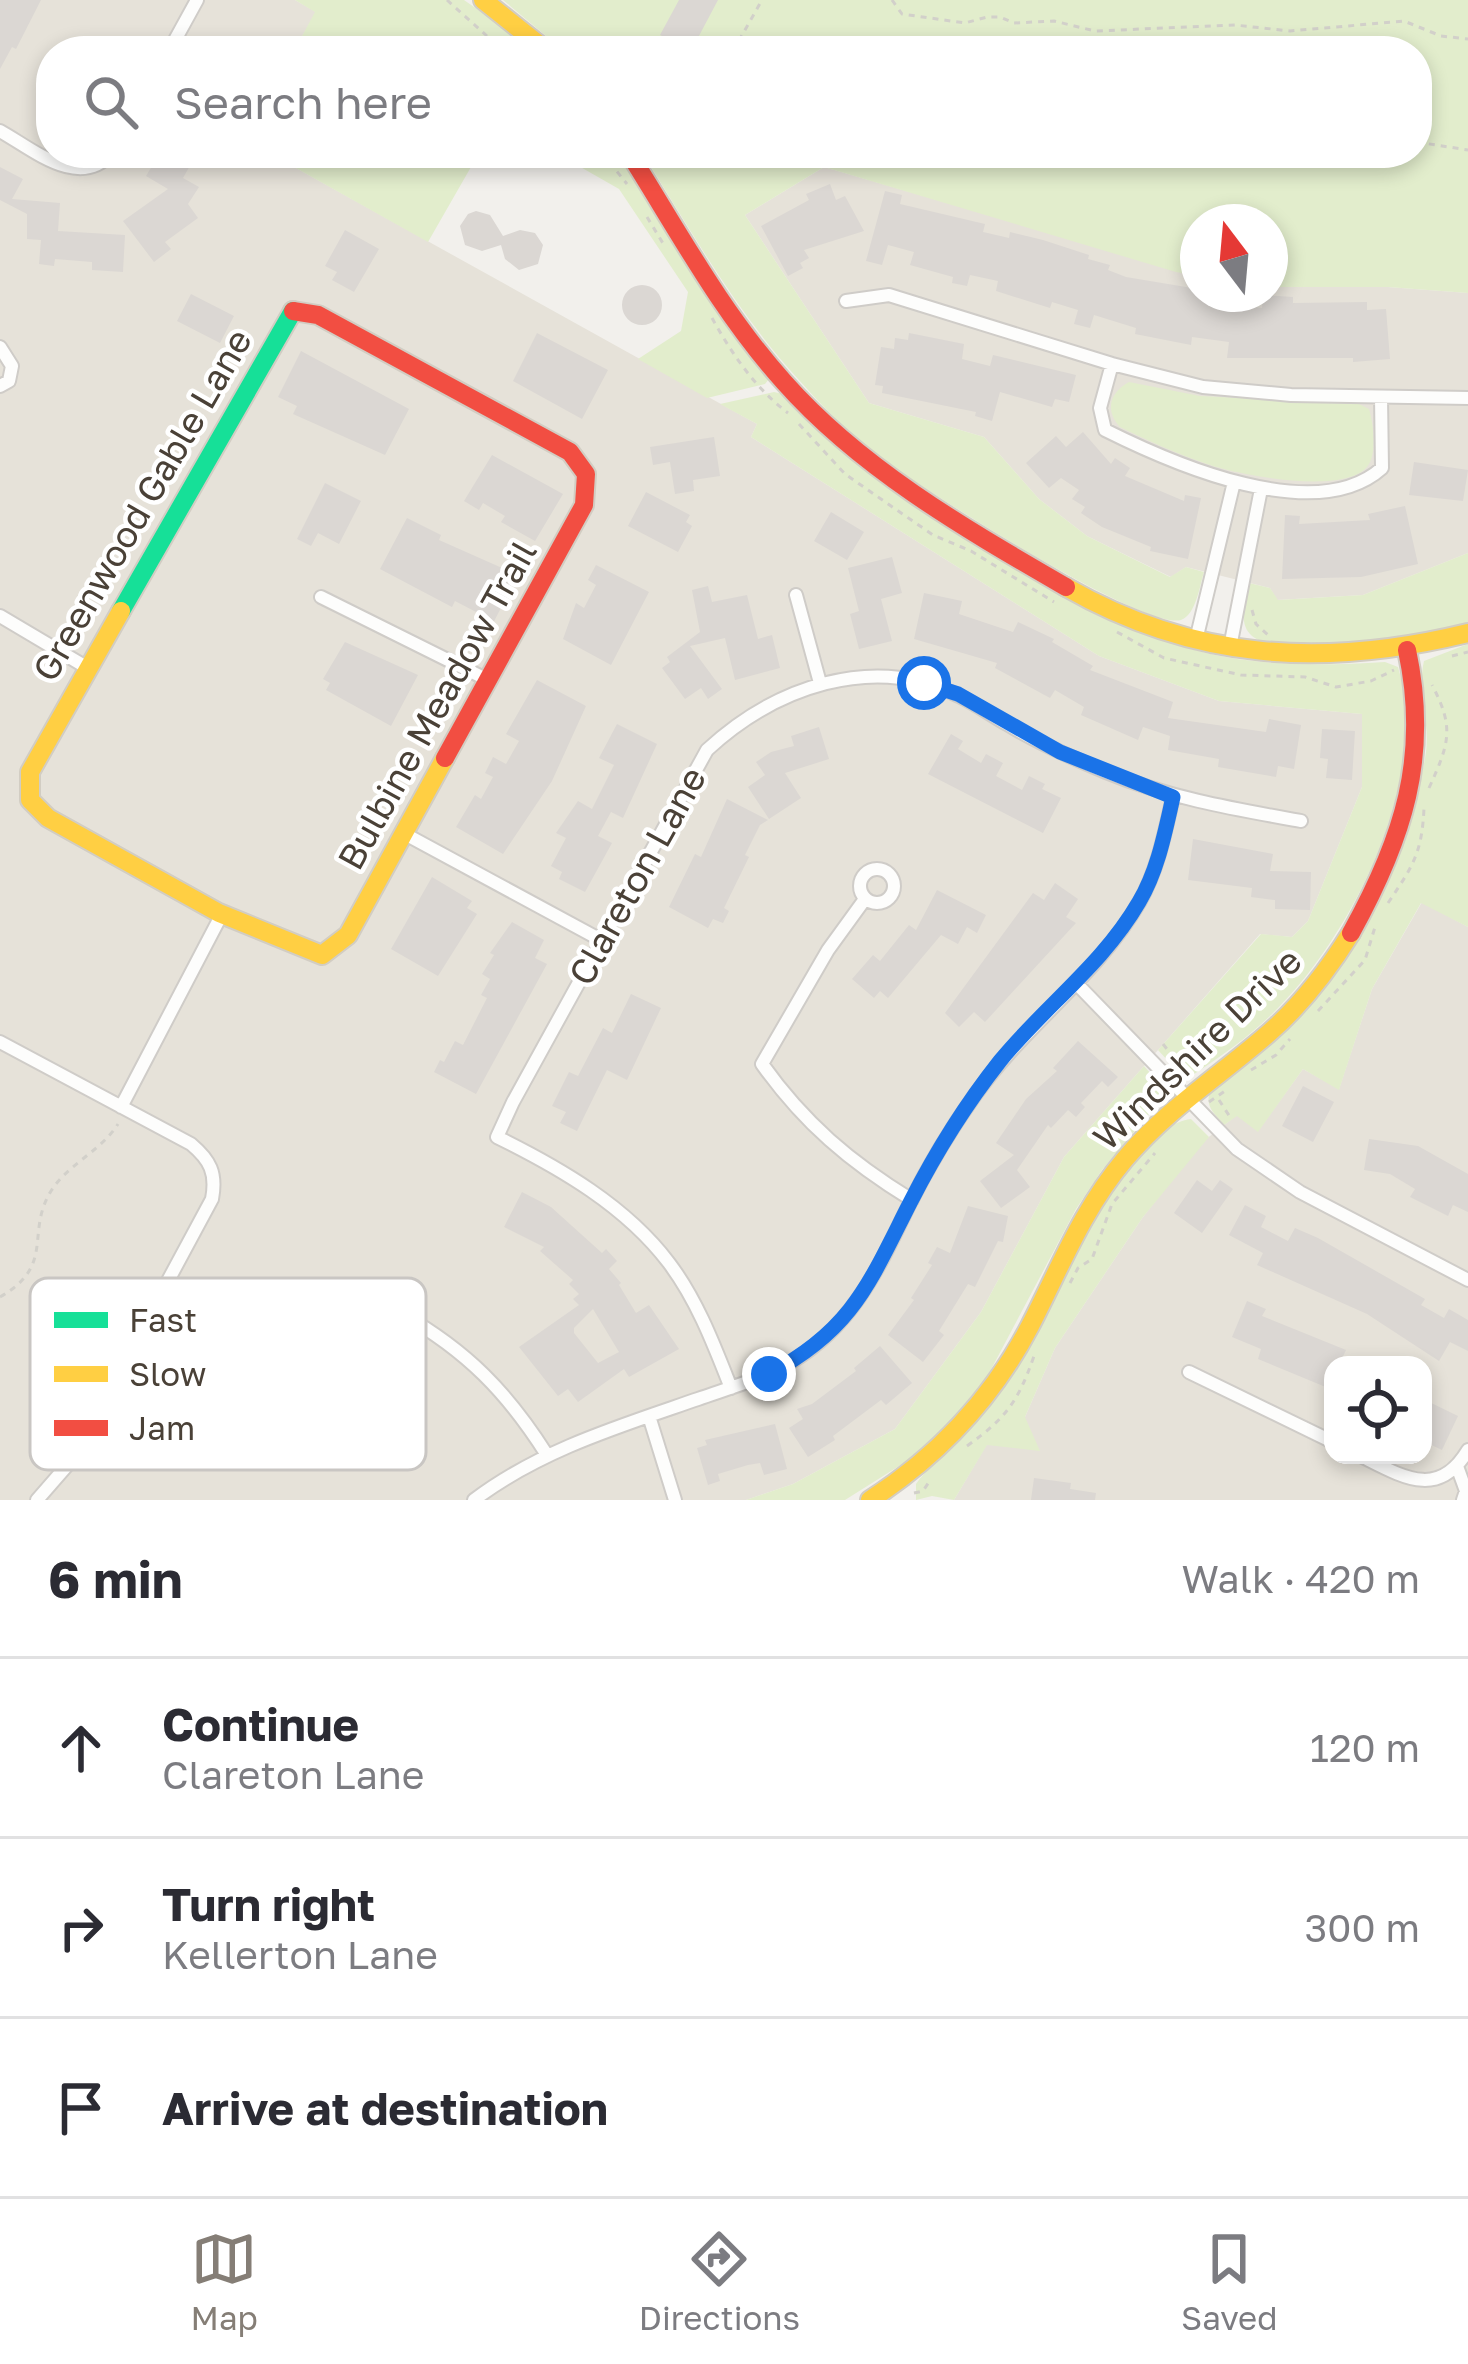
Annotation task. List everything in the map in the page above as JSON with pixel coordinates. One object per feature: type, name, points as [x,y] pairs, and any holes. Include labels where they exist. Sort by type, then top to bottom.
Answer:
[{"type":"street","points":[[177,36],[197,0]]},
{"type":"street","points":[[483,0],[528,36]]},
{"type":"street","points":[[0,131],[36,151]]},
{"type":"street","points":[[639,168],[740,326],[783,381],[880,470],[1066,586],[1133,620],[1196,640],[1269,652],[1409,657],[1468,633]]},
{"type":"street","points":[[846,301],[889,295],[1112,364],[1202,386],[1291,395],[1468,398]]},
{"type":"street","name":"Greenwood Gable Lane","points":[[223,912],[48,818],[30,800],[31,772],[86,667],[293,311],[318,315],[570,452],[586,474]]},
{"type":"street","points":[[0,347],[12,366],[9,381],[0,386]]},
{"type":"street","points":[[1112,364],[1100,408],[1106,430],[1163,459],[1261,488],[1328,490],[1364,484],[1382,468],[1381,397]]},
{"type":"street","name":"Bulbine Meadow Trail","points":[[223,912],[295,948],[322,955],[348,935],[584,505],[586,474]]},
{"type":"street","points":[[1196,640],[1234,482]]},
{"type":"street","points":[[1230,646],[1261,488]]},
{"type":"street","points":[[1219,555],[1246,561]]},
{"type":"street","points":[[796,596],[820,683]]},
{"type":"street","points":[[321,597],[488,680]]},
{"type":"street","points":[[0,616],[86,667]]},
{"type":"street","name":"Windshire Drive","points":[[870,1500],[896,1492],[980,1405],[1006,1370],[1071,1236],[1124,1159],[1191,1094],[1279,1025],[1322,980],[1346,944],[1390,846],[1412,777],[1418,723],[1409,657]]},
{"type":"street","name":"Clareton Lane","points":[[731,1388],[692,1298],[639,1230],[595,1193],[497,1137],[707,750],[760,709],[820,683],[895,677],[958,694],[1060,752],[1173,797],[1301,821]]},
{"type":"street","points":[[474,1500],[547,1455],[794,1361],[840,1322],[877,1274],[948,1136],[1002,1059],[1076,983],[1142,898],[1173,797]]},
{"type":"street","points":[[406,834],[601,940]]},
{"type":"street","points":[[866,899],[828,950],[762,1064],[791,1105],[823,1138],[912,1200]]},
{"type":"street","points":[[124,1108],[223,912]]},
{"type":"street","points":[[1076,983],[1191,1094],[1237,1149],[1300,1192],[1468,1280]]},
{"type":"street","points":[[0,1042],[207,1157],[215,1183],[212,1199],[170,1278]]},
{"type":"street","points":[[426,1328],[447,1340],[497,1385],[547,1455]]},
{"type":"street","points":[[1189,1372],[1324,1438]]},
{"type":"street","points":[[650,1416],[675,1500]]},
{"type":"street","points":[[1377,1464],[1419,1485],[1441,1483],[1458,1469],[1468,1450]]},
{"type":"street","points":[[1458,1469],[1466,1491],[1463,1500]]},
{"type":"street","points":[[38,1500],[64,1470]]},
{"type":"street","points":[[1419,1485],[1425,1500]]},
{"type":"path","points":[[447,0],[487,36]]},
{"type":"path","points":[[742,36],[762,0]]},
{"type":"path","points":[[892,0],[902,14],[964,23],[1000,17],[1014,23],[1054,20],[1095,31],[1235,26],[1290,32],[1404,21],[1441,37],[1468,39]]},
{"type":"path","points":[[1432,144],[1468,149]]},
{"type":"path","points":[[615,168],[638,196]]},
{"type":"path","points":[[645,213],[668,250]]},
{"type":"path","points":[[710,316],[748,375],[845,474],[933,535],[971,551],[1036,594],[1066,606]]},
{"type":"path","points":[[1255,597],[1252,609],[1256,624],[1268,636],[1269,652]]},
{"type":"path","points":[[1113,630],[1164,658],[1241,675],[1305,677],[1336,687],[1370,681],[1409,657]]},
{"type":"path","points":[[1163,1044],[1191,1094]]},
{"type":"path","points":[[1218,1099],[1232,1120]]},
{"type":"path","points":[[0,1297],[22,1283],[36,1262],[46,1198],[105,1142],[124,1108]]},
{"type":"shaded area","points":[[0,0],[295,0],[316,12],[302,36],[36,36],[36,168],[296,168],[757,424],[751,437],[1099,656],[1219,701],[1362,714],[1362,787],[1308,921],[1292,937],[1260,934],[1064,1157],[981,1312],[895,1429],[793,1484],[746,1500],[0,1500]]},
{"type":"shaded area","points":[[822,168],[1180,271],[1180,312],[1288,312],[1288,287],[1468,293],[1468,553],[1363,595],[1277,600],[1270,588],[1186,567],[1171,577],[1087,536],[1039,499],[984,437],[869,403],[745,215]]},
{"type":"shaded area","points":[[1422,902],[1468,927],[1468,1500],[954,1500],[987,1444],[1025,1417],[1055,1348],[1143,1217],[1201,1143],[1237,1115],[1258,1131],[1303,1069],[1339,1089],[1372,989]]},
{"type":"green space","points":[[295,0],[464,0],[516,36],[302,36],[315,12]]},
{"type":"green space","points":[[503,0],[1468,0],[1468,293],[1288,287],[1288,204],[1180,204],[1180,273],[827,168],[1432,168],[1432,36],[546,36]]},
{"type":"green space","points":[[296,168],[470,168],[428,242]]},
{"type":"green space","points":[[582,168],[628,168],[769,379],[765,384],[707,398],[638,359],[681,331],[688,292],[619,189]]},
{"type":"green space","points":[[651,168],[822,168],[745,215],[869,403],[984,437],[1039,499],[1087,536],[1170,577],[1186,567],[1204,572],[1190,612],[1181,620],[1123,603],[1029,553],[900,471],[836,419],[754,326]]},
{"type":"green space","points":[[1129,382],[1200,396],[1359,404],[1369,409],[1374,436],[1371,458],[1358,474],[1318,481],[1267,478],[1207,464],[1120,427],[1111,403]]},
{"type":"green space","points":[[783,394],[867,470],[928,514],[1123,624],[1184,647],[1258,662],[1385,662],[1398,667],[1405,710],[1404,756],[1379,850],[1358,895],[1334,937],[1278,1008],[1191,1076],[1180,1074],[1158,1050],[1261,934],[1292,937],[1308,921],[1362,787],[1362,714],[1219,701],[1099,656],[751,437],[757,424],[720,404]]},
{"type":"green space","points":[[1468,553],[1468,623],[1323,646],[1268,643],[1247,631],[1244,611],[1249,583],[1270,588],[1278,600],[1363,595]]},
{"type":"green space","points":[[1468,644],[1468,927],[1421,903],[1372,989],[1339,1090],[1303,1069],[1258,1132],[1237,1116],[1224,1125],[1210,1106],[1213,1085],[1278,1033],[1326,984],[1364,927],[1398,850],[1421,777],[1427,741],[1424,661]]},
{"type":"green space","points":[[1144,1066],[1164,1096],[1076,1209],[987,1377],[949,1423],[907,1461],[845,1500],[746,1500],[793,1484],[895,1429],[981,1312],[1064,1157]]},
{"type":"green space","points":[[1191,1119],[1209,1137],[1143,1217],[1055,1348],[1025,1417],[1040,1451],[987,1445],[954,1500],[932,1496],[916,1500],[916,1484],[954,1445],[975,1414],[1097,1209],[1130,1164],[1162,1132]]},
{"type":"building","points":[[0,0],[41,0],[0,69]]},
{"type":"building","points":[[679,0],[718,0],[699,36],[660,35]]},
{"type":"building","points":[[0,167],[23,179],[12,199],[60,203],[58,231],[125,235],[123,272],[92,270],[92,262],[55,259],[54,266],[39,264],[41,240],[27,239],[27,214],[0,200]]},
{"type":"building","points":[[151,168],[189,168],[183,178],[199,187],[188,204],[198,218],[165,242],[171,249],[154,262],[123,221],[168,189],[146,176]]},
{"type":"building","points":[[830,184],[836,200],[845,196],[864,231],[804,250],[809,258],[800,263],[803,268],[788,276],[761,226],[809,200],[806,194]]},
{"type":"building","points":[[885,191],[902,195],[900,204],[985,224],[983,232],[1043,240],[1089,255],[1088,259],[1110,265],[1108,270],[1126,277],[1180,286],[1180,312],[1288,312],[1288,297],[1293,297],[1293,303],[1367,302],[1367,310],[1386,309],[1390,359],[1227,358],[1229,342],[1192,337],[1191,345],[1135,334],[1136,328],[1094,315],[1090,328],[1074,324],[1078,310],[1052,302],[1050,308],[996,291],[998,281],[970,275],[967,286],[952,283],[953,277],[910,265],[914,252],[888,245],[882,265],[866,261]]},
{"type":"building","points":[[476,211],[490,215],[503,236],[520,230],[535,233],[543,245],[538,264],[519,270],[505,259],[501,245],[482,251],[465,245],[460,226]]},
{"type":"building","points":[[345,230],[379,249],[354,292],[332,280],[337,272],[325,266]]},
{"type":"building","points":[[642,285],[656,291],[662,305],[656,319],[642,325],[628,319],[622,305],[628,291]]},
{"type":"building","points":[[191,294],[234,316],[220,343],[177,321]]},
{"type":"building","points":[[537,333],[608,370],[582,419],[513,381]]},
{"type":"building","points":[[909,333],[964,344],[962,359],[990,366],[993,355],[1076,375],[1069,402],[1055,399],[1052,407],[1000,392],[992,421],[975,416],[976,412],[882,393],[883,386],[875,385],[881,347],[894,349],[895,338],[908,340]]},
{"type":"building","points":[[301,351],[409,409],[385,455],[293,414],[297,406],[278,397]]},
{"type":"building","points":[[1083,432],[1111,464],[1115,458],[1130,468],[1125,476],[1184,501],[1185,495],[1201,498],[1188,559],[1150,551],[1151,547],[1102,527],[1081,513],[1085,507],[1072,499],[1079,490],[1061,478],[1049,488],[1026,463],[1056,436],[1066,447]]},
{"type":"building","points":[[714,437],[720,476],[693,480],[694,491],[675,494],[670,462],[653,465],[650,447]]},
{"type":"building","points":[[492,455],[563,494],[535,541],[501,522],[505,516],[483,503],[479,510],[464,501]]},
{"type":"building","points":[[1414,462],[1468,470],[1463,501],[1409,495]]},
{"type":"building","points":[[325,483],[361,501],[339,544],[318,533],[311,546],[297,539]]},
{"type":"building","points":[[646,492],[690,515],[686,522],[692,526],[678,552],[628,526]]},
{"type":"building","points":[[1405,506],[1418,564],[1361,577],[1282,579],[1285,515],[1300,516],[1299,524],[1370,520],[1368,514]]},
{"type":"building","points":[[831,512],[864,532],[847,560],[814,541]]},
{"type":"building","points":[[407,518],[441,535],[439,540],[518,575],[490,629],[474,621],[478,613],[455,601],[452,607],[380,569]]},
{"type":"building","points":[[892,557],[902,593],[881,599],[892,641],[859,649],[850,614],[859,611],[848,568]]},
{"type":"building","points":[[596,565],[649,592],[611,665],[563,639],[576,603],[584,608],[596,585],[588,580]]},
{"type":"building","points":[[708,586],[712,602],[747,595],[758,639],[772,635],[780,668],[735,680],[725,638],[690,646],[722,689],[708,699],[701,688],[685,699],[662,668],[670,662],[667,657],[700,632],[692,590]]},
{"type":"building","points":[[924,593],[962,601],[959,614],[1013,632],[1018,622],[1054,639],[1052,642],[1093,666],[1090,670],[1173,702],[1168,718],[1266,732],[1269,719],[1301,725],[1294,769],[1278,766],[1276,777],[1218,767],[1219,759],[1168,750],[1170,736],[1143,727],[1138,740],[1081,715],[1084,707],[1055,690],[1050,698],[995,668],[997,663],[914,639]]},
{"type":"building","points":[[345,642],[418,675],[391,726],[326,690],[330,683],[323,679]]},
{"type":"building","points":[[537,680],[586,706],[552,781],[503,854],[456,827],[475,795],[481,799],[493,777],[485,773],[493,757],[506,764],[519,741],[506,734]]},
{"type":"building","points":[[617,724],[657,744],[623,818],[611,812],[598,836],[612,843],[585,892],[559,879],[562,872],[551,866],[566,838],[556,833],[578,801],[592,809],[614,765],[599,758]]},
{"type":"building","points":[[819,727],[829,759],[785,773],[801,798],[769,819],[748,787],[765,775],[756,762],[794,746],[791,736]]},
{"type":"building","points":[[1322,729],[1355,731],[1352,780],[1326,778],[1328,759],[1320,758]]},
{"type":"building","points":[[951,734],[963,741],[958,749],[981,763],[986,754],[1003,763],[996,776],[1022,790],[1029,776],[1061,798],[1043,833],[928,774]]},
{"type":"building","points":[[727,799],[768,820],[760,825],[745,855],[749,857],[724,908],[729,911],[723,923],[713,919],[708,928],[669,907],[695,854],[701,857]]},
{"type":"building","points":[[1193,839],[1273,854],[1270,871],[1311,872],[1310,910],[1275,909],[1275,900],[1251,897],[1252,888],[1188,880]]},
{"type":"building","points":[[432,877],[472,901],[467,908],[477,914],[438,976],[391,949]]},
{"type":"building","points":[[1055,883],[1078,899],[1066,917],[1076,923],[985,1022],[974,1012],[959,1027],[945,1013],[1033,893],[1044,900]]},
{"type":"building","points":[[937,890],[986,915],[977,933],[967,927],[958,944],[941,935],[888,998],[880,991],[874,998],[852,979],[873,955],[880,961],[909,925],[916,930]]},
{"type":"building","points":[[512,922],[544,940],[535,958],[547,964],[476,1094],[434,1072],[455,1041],[463,1045],[487,998],[481,995],[490,979],[482,974],[494,955],[490,953]]},
{"type":"building","points":[[631,994],[661,1008],[627,1080],[607,1070],[577,1131],[560,1123],[566,1112],[552,1106],[569,1072],[578,1076],[603,1028],[612,1033]]},
{"type":"building","points":[[1078,1041],[1118,1077],[1108,1087],[1102,1081],[1081,1103],[1085,1107],[1076,1117],[1068,1110],[1051,1128],[1048,1125],[1017,1170],[1030,1187],[1001,1208],[980,1181],[1014,1155],[996,1143],[1026,1099],[1057,1071],[1053,1068]]},
{"type":"building","points":[[1303,1086],[1334,1102],[1313,1142],[1282,1126]]},
{"type":"building","points":[[1369,1139],[1418,1146],[1468,1174],[1468,1212],[1453,1205],[1448,1216],[1410,1197],[1415,1189],[1390,1174],[1364,1170]]},
{"type":"building","points":[[1197,1180],[1212,1191],[1220,1180],[1233,1189],[1202,1233],[1174,1213]]},
{"type":"building","points":[[522,1192],[551,1207],[617,1261],[609,1269],[636,1313],[649,1305],[679,1349],[629,1377],[624,1369],[578,1402],[568,1389],[558,1396],[519,1347],[579,1305],[573,1299],[579,1294],[569,1284],[573,1280],[540,1251],[544,1247],[504,1227]],"holes":[[[593,1309],[619,1352],[598,1363],[574,1328]]]},
{"type":"building","points":[[1245,1205],[1266,1216],[1261,1227],[1288,1241],[1295,1228],[1318,1238],[1425,1299],[1421,1305],[1444,1318],[1449,1309],[1468,1320],[1468,1351],[1450,1342],[1439,1361],[1367,1314],[1257,1265],[1263,1253],[1229,1235]]},
{"type":"building","points":[[968,1206],[1008,1216],[1003,1242],[998,1241],[975,1287],[968,1284],[939,1331],[944,1335],[923,1362],[888,1335],[914,1300],[937,1247],[950,1253]]},
{"type":"building","points":[[1247,1301],[1266,1309],[1262,1316],[1346,1350],[1343,1356],[1324,1356],[1324,1386],[1258,1359],[1261,1349],[1232,1337]]},
{"type":"building","points":[[880,1346],[912,1383],[886,1405],[881,1400],[808,1457],[789,1428],[803,1419],[797,1409],[812,1404],[856,1371]]},
{"type":"building","points":[[1432,1403],[1458,1416],[1442,1450],[1432,1445]]},
{"type":"building","points":[[775,1424],[787,1469],[764,1475],[760,1463],[748,1465],[718,1474],[720,1481],[708,1485],[697,1448],[707,1445],[705,1440]]},
{"type":"building","points":[[1034,1478],[1071,1483],[1070,1489],[1096,1493],[1095,1500],[1031,1500]]},
{"type":"traffic: fast","points":[[121,611],[293,311]]},
{"type":"traffic: slow","points":[[483,0],[528,36]]},
{"type":"traffic: slow","points":[[1066,587],[1163,630],[1262,651],[1363,651],[1468,633]]},
{"type":"traffic: slow","points":[[121,611],[30,772],[30,800],[48,818],[219,913],[322,955],[348,935],[445,758]]},
{"type":"traffic: slow","points":[[870,1500],[940,1445],[999,1378],[1084,1219],[1125,1159],[1176,1108],[1282,1021],[1351,933]]},
{"type":"traffic: jam","points":[[638,168],[741,328],[814,413],[916,495],[1066,587]]},
{"type":"traffic: jam","points":[[293,311],[318,315],[570,452],[586,474],[584,505],[445,758]]},
{"type":"traffic: jam","points":[[1351,933],[1385,864],[1407,796],[1415,726],[1407,650]]},
{"type":"route","points":[[769,1374],[825,1337],[855,1307],[948,1136],[1002,1059],[1124,926],[1142,898],[1164,838],[1173,797],[1060,752],[958,694],[924,683]]}]
